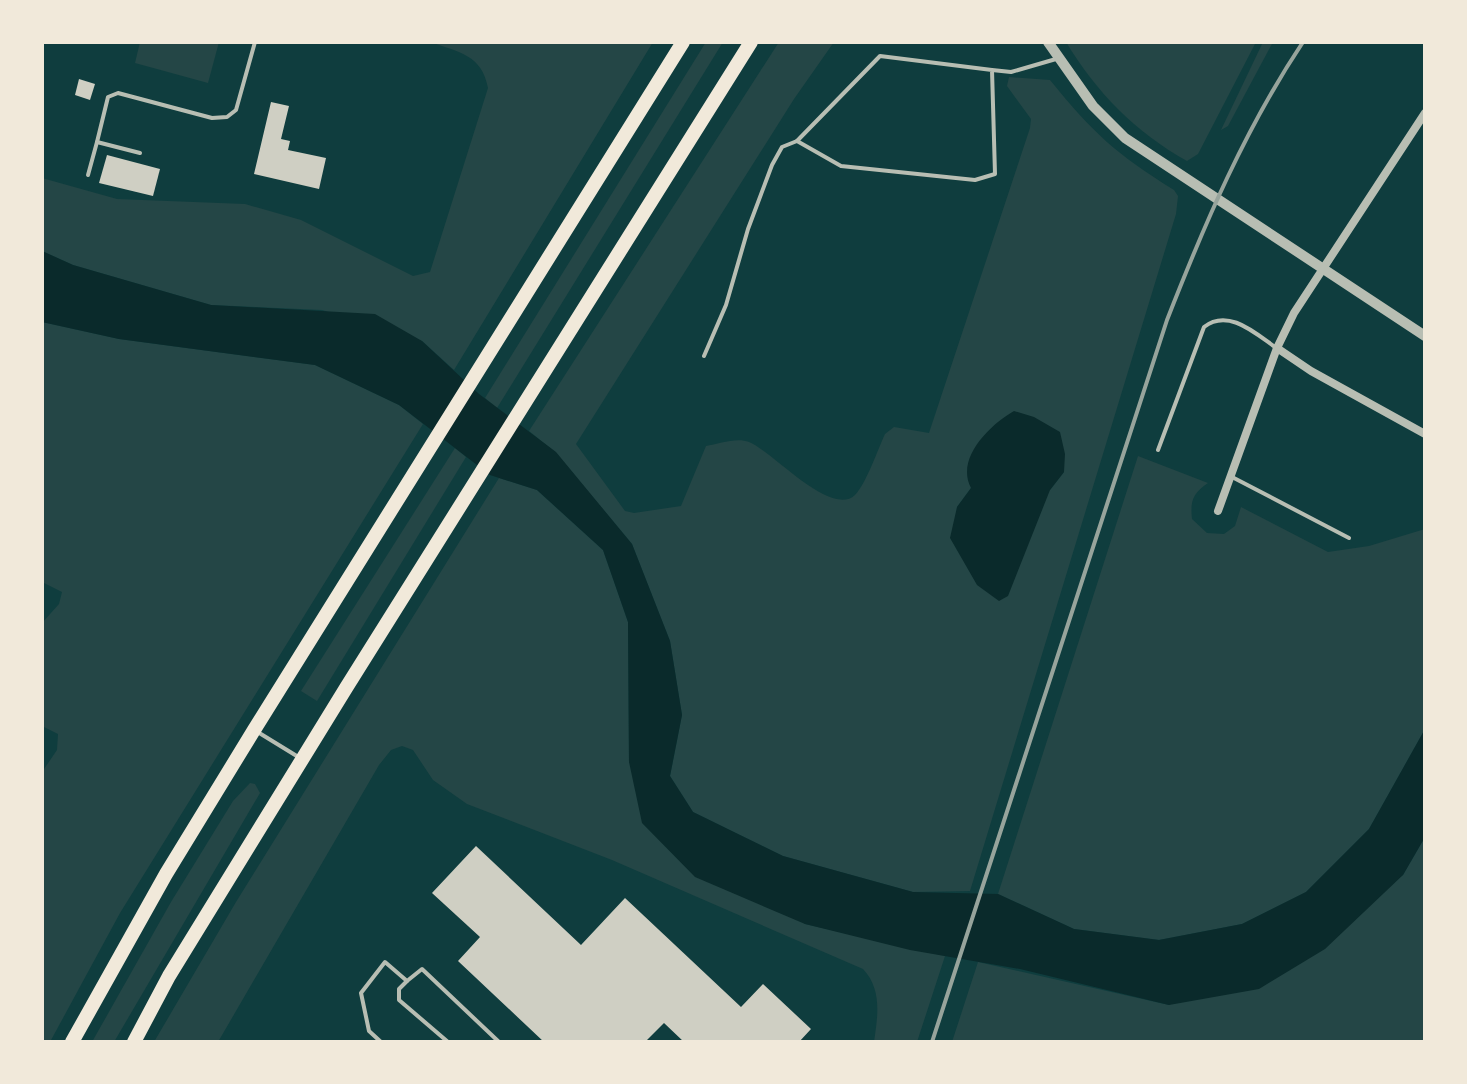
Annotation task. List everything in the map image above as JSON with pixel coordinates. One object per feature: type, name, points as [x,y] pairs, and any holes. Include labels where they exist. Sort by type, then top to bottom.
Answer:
[{"type":"highway","points":[[72,1042],[166,874],[683,42]]},
{"type":"highway","points":[[134,1042],[169,976],[544,367],[751,42]]},
{"type":"street","points":[[1054,51],[1093,106],[1125,138],[1425,336]]},
{"type":"street","points":[[1218,511],[1277,348],[1321,268],[1425,113]]},
{"type":"street","points":[[1277,348],[1425,434]]},
{"type":"lane","points":[[88,175],[108,97],[118,93],[212,118],[227,117],[236,110],[255,42]]},
{"type":"lane","points":[[704,356],[726,305],[748,229],[782,147],[797,141],[880,56],[1011,72],[1054,51]]},
{"type":"lane","points":[[797,141],[841,166],[975,180],[995,174],[992,70]]},
{"type":"lane","points":[[97,142],[140,153]]},
{"type":"lane","points":[[1158,450],[1204,327],[1221,319],[1240,324],[1277,348]]},
{"type":"lane","points":[[1230,476],[1349,538]]},
{"type":"lane","points":[[254,730],[302,760]]},
{"type":"lane","points":[[381,1042],[369,1031],[361,993],[385,962],[407,981]]},
{"type":"lane","points":[[448,1042],[399,1000],[399,989],[422,969],[499,1042]]},
{"type":"shaded area","points":[[140,42],[219,42],[208,83],[135,63]]},
{"type":"shaded area","points":[[430,42],[653,42],[454,370],[422,341],[322,310],[211,305],[73,265],[42,251],[42,178],[117,199],[245,204],[301,220],[413,276],[430,272],[488,88],[480,68],[468,56]]},
{"type":"shaded area","points":[[706,42],[723,42],[497,408],[485,398]]},
{"type":"shaded area","points":[[779,42],[834,42],[794,99],[576,444],[625,511],[634,513],[681,506],[706,446],[739,440],[759,448],[817,491],[844,500],[859,490],[885,434],[894,427],[929,433],[1030,128],[1031,119],[1007,86],[1009,77],[1050,80],[1106,141],[1178,196],[1176,214],[970,891],[913,892],[783,856],[693,812],[670,776],[682,715],[670,641],[632,544],[556,453],[529,431]],"holes":[[[1064,472],[1050,490],[957,507],[971,488]]]},
{"type":"shaded area","points":[[1066,42],[1256,42],[1198,154],[1187,161],[1168,150],[1119,110],[1091,78]]},
{"type":"shaded area","points":[[1263,42],[1273,42],[1228,126],[1221,130]]},
{"type":"shaded area","points":[[42,251],[73,265],[211,305],[375,314],[422,341],[479,394],[556,452],[632,544],[670,641],[682,715],[670,776],[693,812],[783,856],[913,892],[998,894],[1074,929],[1159,940],[1242,924],[1306,892],[1369,829],[1425,729],[1425,837],[1403,875],[1325,949],[1259,989],[1169,1005],[1020,969],[910,950],[805,924],[695,877],[642,823],[629,762],[628,622],[603,550],[537,490],[490,475],[399,405],[315,365],[119,339],[42,322]]},
{"type":"shaded area","points":[[42,322],[119,339],[315,365],[399,405],[423,424],[120,913],[50,1042],[42,1042],[42,772],[57,750],[58,734],[42,726],[42,623],[59,604],[62,592],[42,582]]},
{"type":"shaded area","points":[[1014,411],[1034,417],[1060,432],[1065,454],[1064,472],[1050,490],[1008,596],[999,601],[977,585],[950,538],[957,507],[971,488],[967,477],[972,454],[986,433]]},
{"type":"shaded area","points":[[455,448],[466,457],[317,701],[301,691]]},
{"type":"shaded area","points":[[1138,456],[1208,483],[1196,494],[1192,507],[1192,519],[1207,533],[1224,534],[1235,526],[1241,507],[1328,552],[1369,546],[1425,529],[1425,729],[1369,829],[1306,892],[1242,924],[1159,940],[1074,929],[998,894]]},
{"type":"shaded area","points":[[499,478],[537,490],[603,550],[628,622],[629,762],[805,924],[945,956],[917,1042],[874,1042],[876,994],[863,969],[612,860],[467,804],[433,780],[413,750],[402,746],[391,750],[379,765],[218,1042],[154,1042],[236,902]]},
{"type":"shaded area","points":[[250,783],[255,784],[260,793],[114,1042],[92,1042],[171,902],[233,801]]},
{"type":"shaded area","points":[[1425,837],[1425,1042],[952,1042],[978,962],[1169,1005],[1403,875]]},
{"type":"building","points":[[79,79],[95,84],[90,100],[75,95]]},
{"type":"building","points":[[271,102],[289,106],[281,139],[290,141],[288,150],[326,158],[319,189],[254,174]]},
{"type":"building","points":[[107,155],[160,169],[153,196],[99,183]]},
{"type":"building","points":[[476,846],[581,945],[625,898],[741,1007],[763,984],[811,1029],[799,1042],[684,1042],[664,1023],[645,1042],[544,1042],[458,961],[480,937],[432,893]]},
{"type":"railway","points":[[932,1042],[1167,320],[1244,143],[1303,42]]}]
